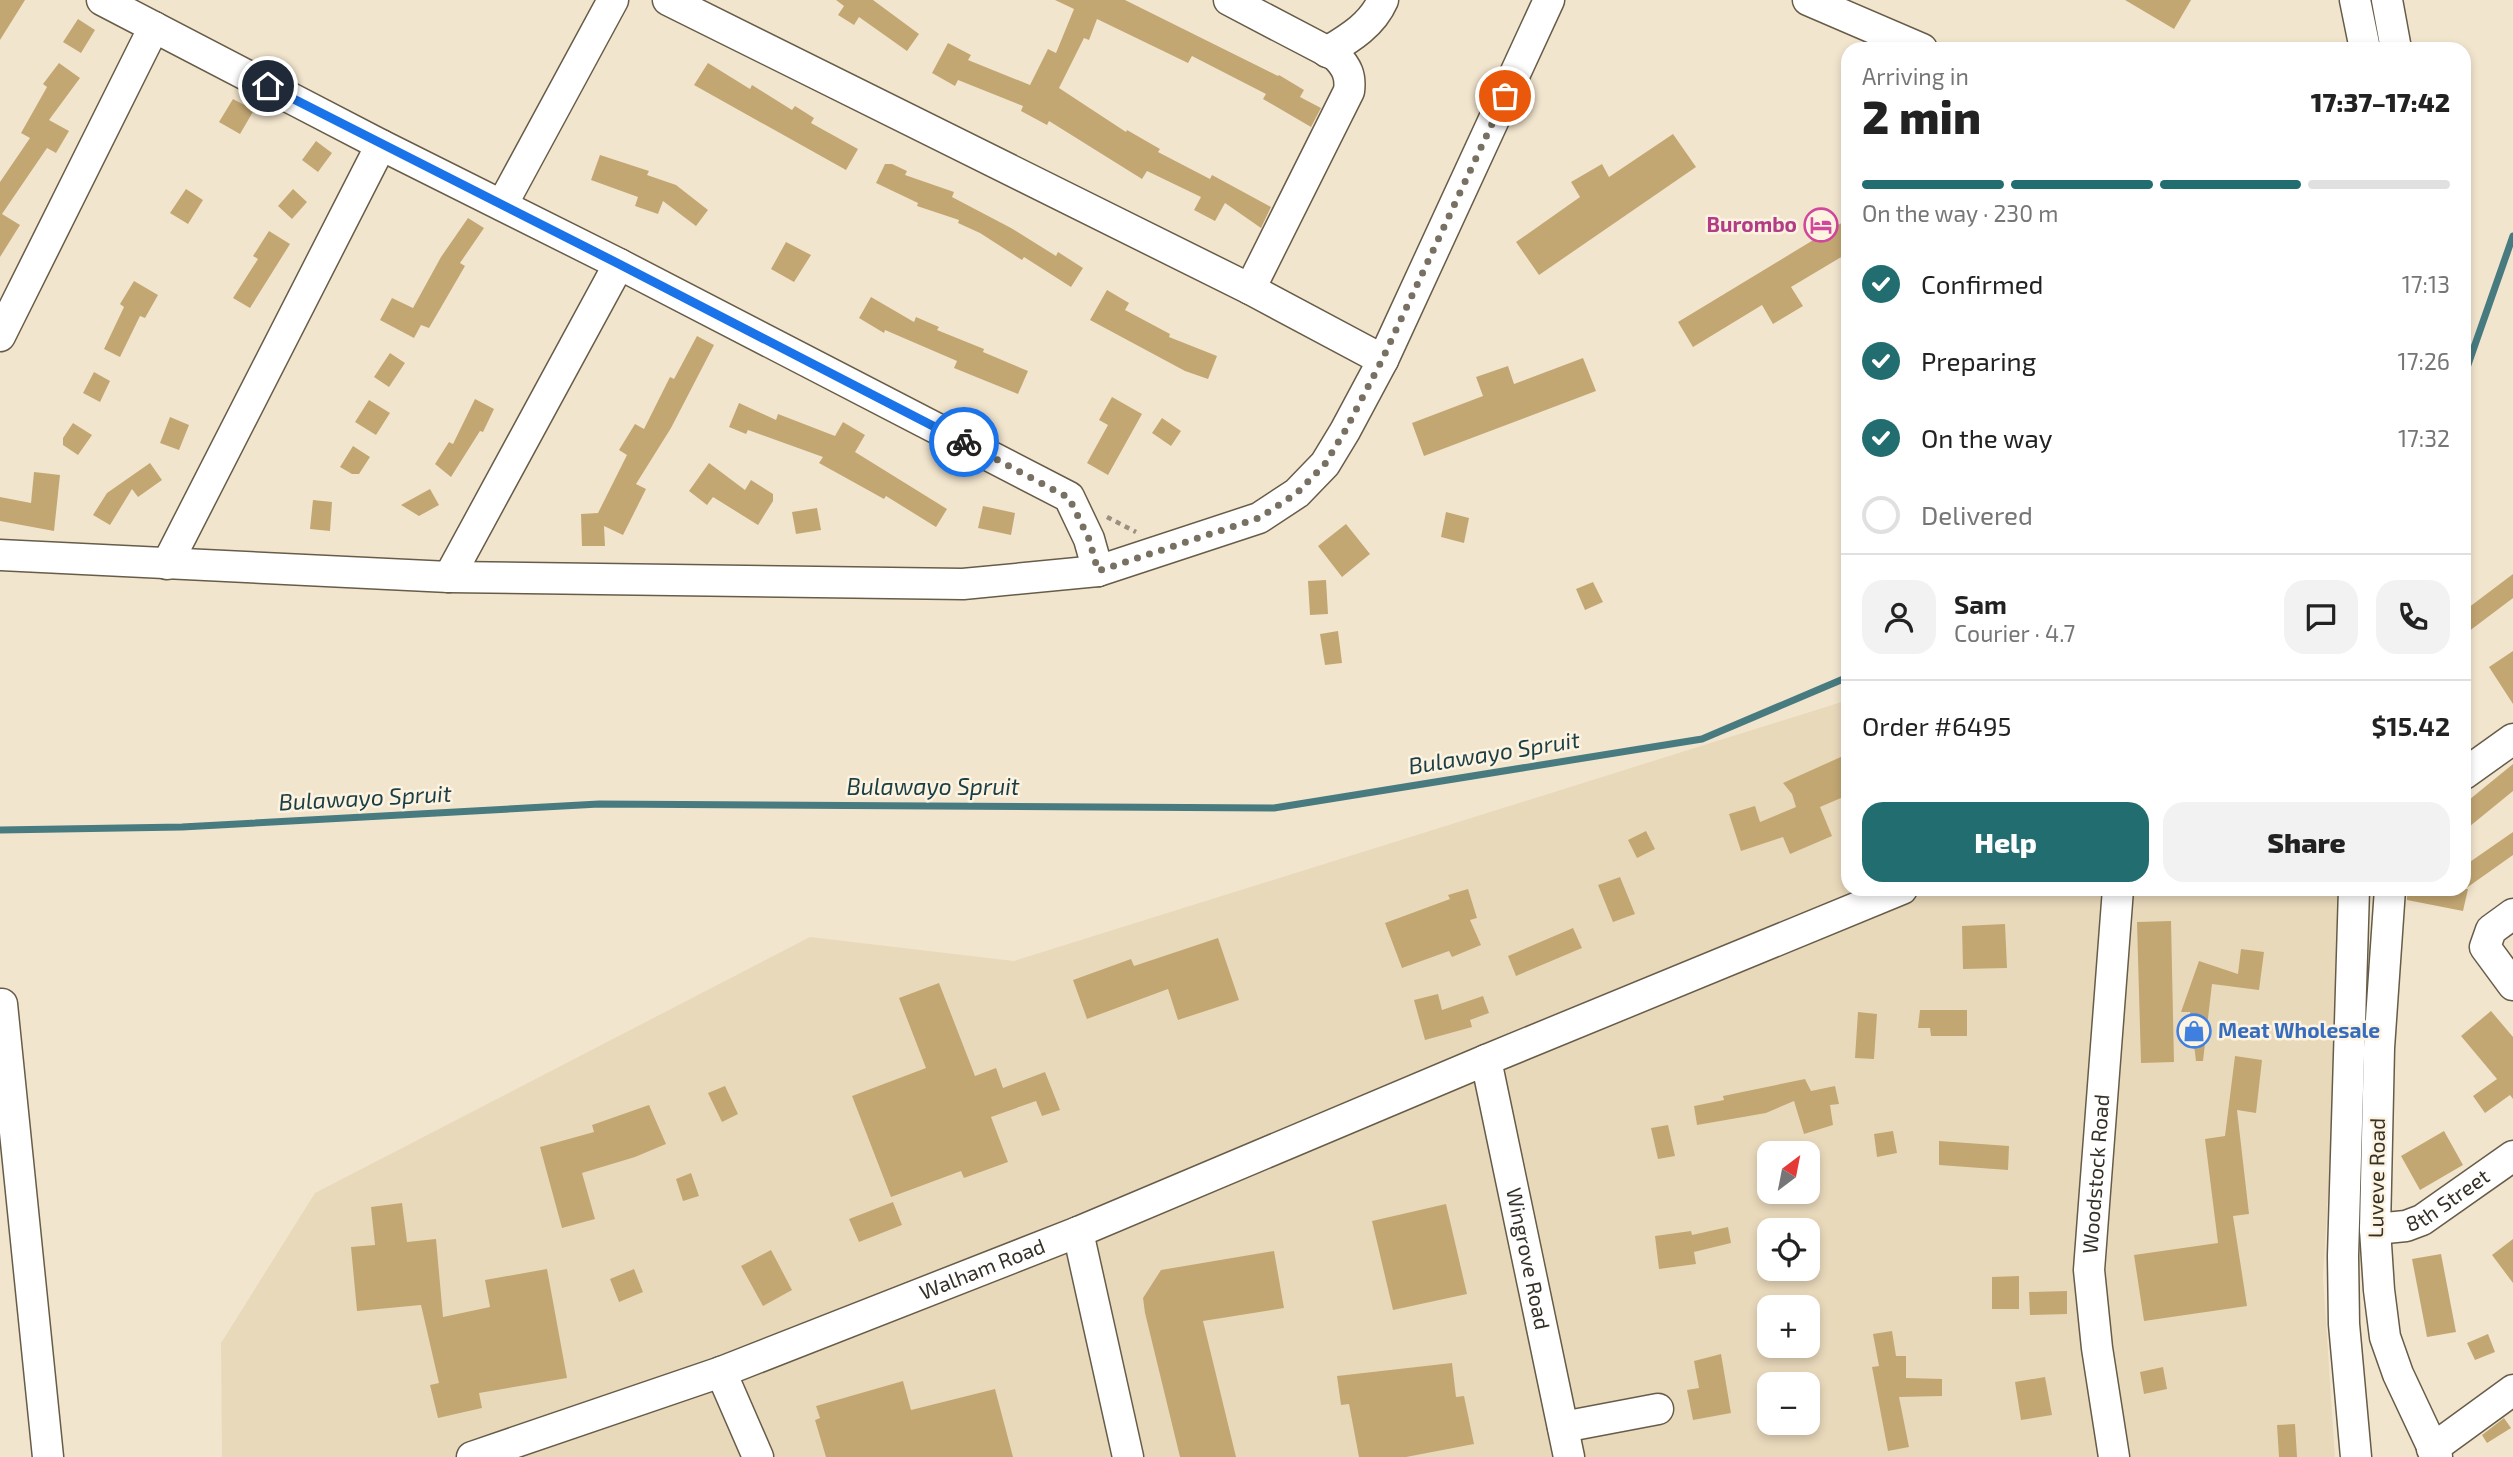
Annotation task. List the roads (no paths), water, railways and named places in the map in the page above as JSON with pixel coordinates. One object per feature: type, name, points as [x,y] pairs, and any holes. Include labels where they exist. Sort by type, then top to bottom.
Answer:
[{"type":"street","points":[[102,0],[1069,498],[1089,539],[1098,571]]},
{"type":"street","points":[[502,205],[613,0]]},
{"type":"street","points":[[668,0],[1250,289],[1382,360]]},
{"type":"street","points":[[1229,0],[1327,52],[1344,64],[1349,75],[1349,91],[1250,289]]},
{"type":"street","points":[[1327,52],[1358,33],[1378,11],[1383,0]]},
{"type":"street","points":[[0,555],[449,578],[963,584],[1098,571],[1259,518],[1297,493],[1325,464],[1345,431],[1382,360],[1549,0]]},
{"type":"street","points":[[1808,0],[1906,42]]},
{"type":"street","points":[[2355,0],[2364,42]]},
{"type":"street","points":[[2387,0],[2395,42]]},
{"type":"street","points":[[0,337],[154,27]]},
{"type":"street","points":[[167,565],[382,145]]},
{"type":"street","points":[[449,578],[619,264]]},
{"type":"street","points":[[2471,769],[2513,739]]},
{"type":"street","points":[[1486,1060],[1885,896]]},
{"type":"street","name":"Woodstock Road","points":[[2114,1457],[2097,1348],[2089,1270],[2117,896]]},
{"type":"street","name":"Luveve Road","points":[[2354,896],[2343,1268],[2344,1324],[2356,1457]]},
{"type":"street","name":"Luveve Road","points":[[2390,896],[2379,1048],[2375,1229],[2379,1290],[2385,1337],[2398,1374],[2435,1453]]},
{"type":"street","points":[[2513,914],[2491,930],[2485,947],[2513,985]]},
{"type":"street","points":[[2,1004],[47,1457]]},
{"type":"street","name":"Walham Road","points":[[472,1457],[721,1372],[1078,1232],[1486,1060]]},
{"type":"street","name":"Wingrove Road","points":[[1486,1060],[1569,1457]]},
{"type":"street","name":"8th Street","points":[[2375,1229],[2406,1226],[2422,1220],[2513,1156]]},
{"type":"street","points":[[1078,1232],[1128,1457]]},
{"type":"street","points":[[721,1372],[758,1457]]},
{"type":"street","points":[[2435,1453],[2513,1390]]},
{"type":"street","points":[[1563,1427],[1658,1409]]},
{"type":"waterway","name":"Bulawayo Spruit","points":[[2471,356],[2513,236]]},
{"type":"waterway","name":"Bulawayo Spruit","points":[[0,830],[182,827],[599,804],[1274,808],[1702,739],[1841,680]]},
{"type":"place","name":"Burombo","points":[[1821,225]]},
{"type":"place","name":"Meat Wholesale","points":[[2194,1031]]}]
